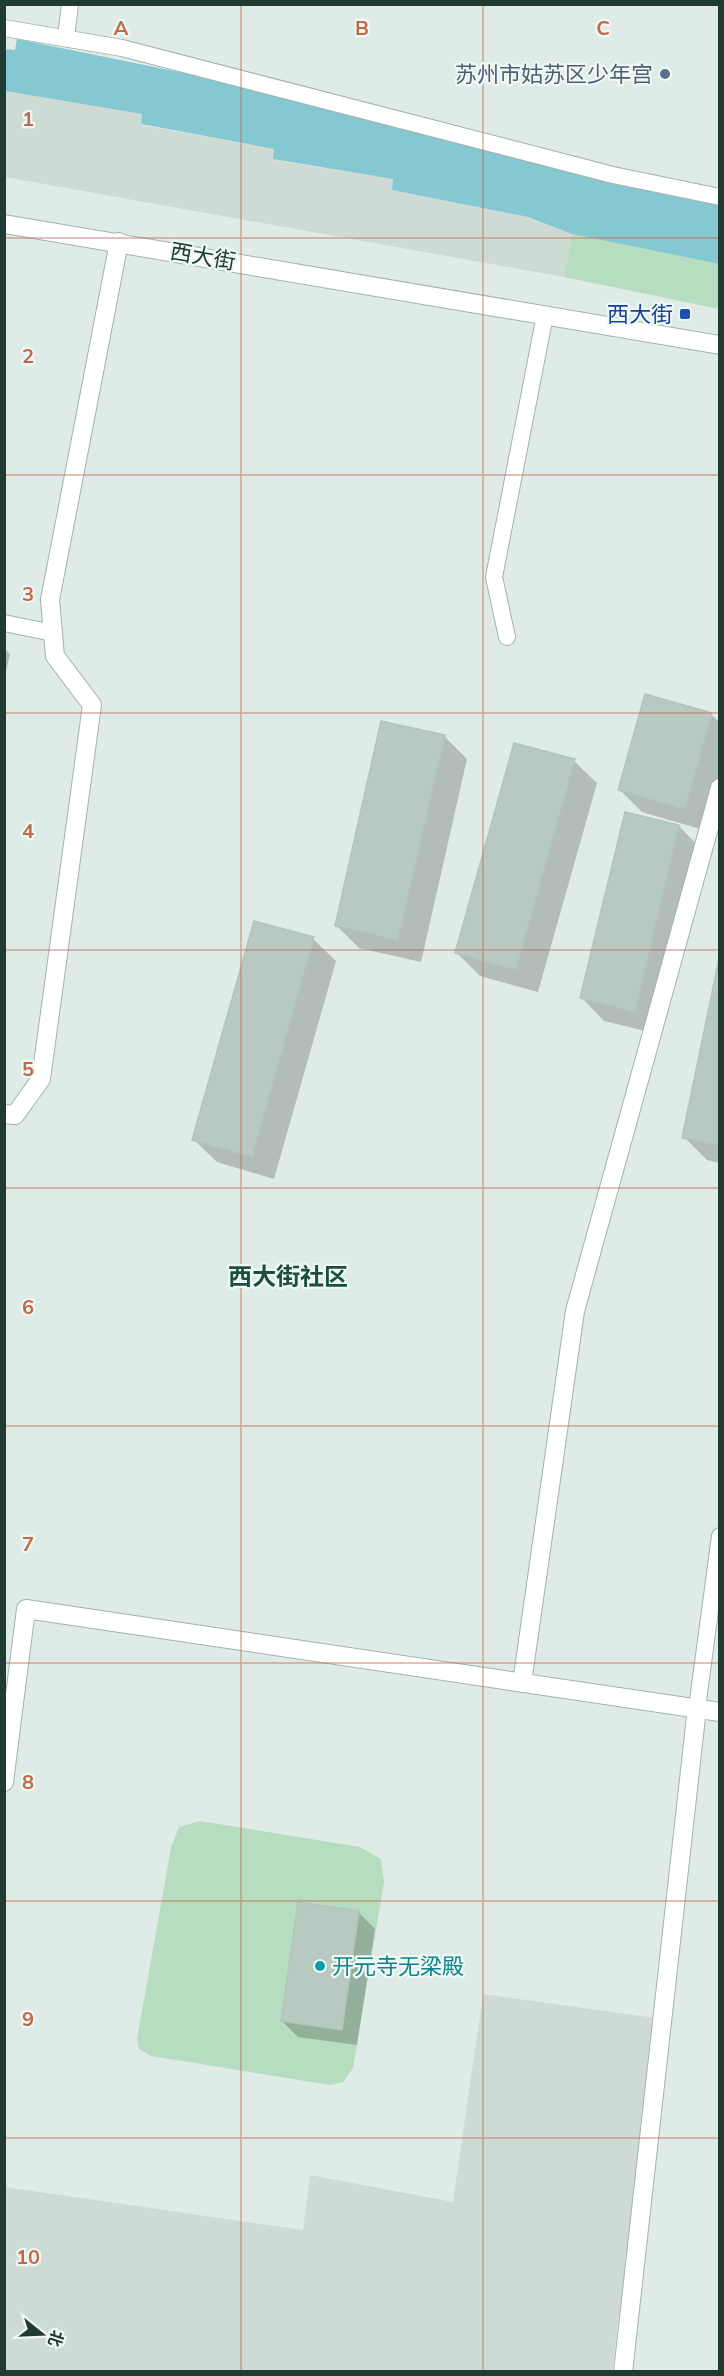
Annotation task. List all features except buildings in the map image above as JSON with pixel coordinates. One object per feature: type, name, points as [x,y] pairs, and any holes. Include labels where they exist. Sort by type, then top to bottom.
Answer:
[{"type":"street","name":"西大街","points":[[4,224],[720,345]]},
{"type":"street","points":[[4,1114],[15,1115],[41,1079],[93,705],[55,656],[50,600],[119,242]]},
{"type":"street","points":[[522,1683],[575,1311],[720,788]]},
{"type":"street","points":[[4,1782],[26,1610],[720,1712]]},
{"type":"street","points":[[623,2372],[697,1708]]},
{"type":"lane","points":[[66,38],[70,4]]},
{"type":"lane","points":[[4,28],[122,48],[613,175],[720,197]]},
{"type":"lane","points":[[507,638],[494,577],[545,315]]},
{"type":"lane","points":[[4,623],[53,633]]},
{"type":"lane","points":[[697,1708],[720,1536]]},
{"type":"shaded area","points":[[4,91],[143,114],[141,125],[275,149],[274,160],[394,179],[392,190],[528,217],[572,234],[564,277],[5,177]]},
{"type":"shaded area","points":[[483,1994],[656,2018],[612,2371],[5,2372],[5,2187],[303,2230],[310,2175],[453,2202]]},
{"type":"green space","points":[[572,234],[719,264],[719,309],[564,277]]},
{"type":"green space","points":[[200,1821],[360,1847],[381,1859],[384,1882],[353,2068],[343,2082],[330,2085],[151,2056],[139,2049],[137,2039],[171,1848],[179,1827]]},
{"type":"water","points":[[17,39],[208,78],[608,181],[719,205],[719,264],[572,234],[528,217],[392,190],[393,179],[273,159],[274,149],[141,124],[142,114],[5,91],[4,49],[15,50]]},
{"type":"place","name":"苏州市姑苏区少年宫","points":[[665,74]]},
{"type":"place","name":"西大街","points":[[685,314]]},
{"type":"place","name":"开元寺无梁殿","points":[[320,1966]]},
{"type":"district","name":"西大街社区","points":[[288,1277]]}]
